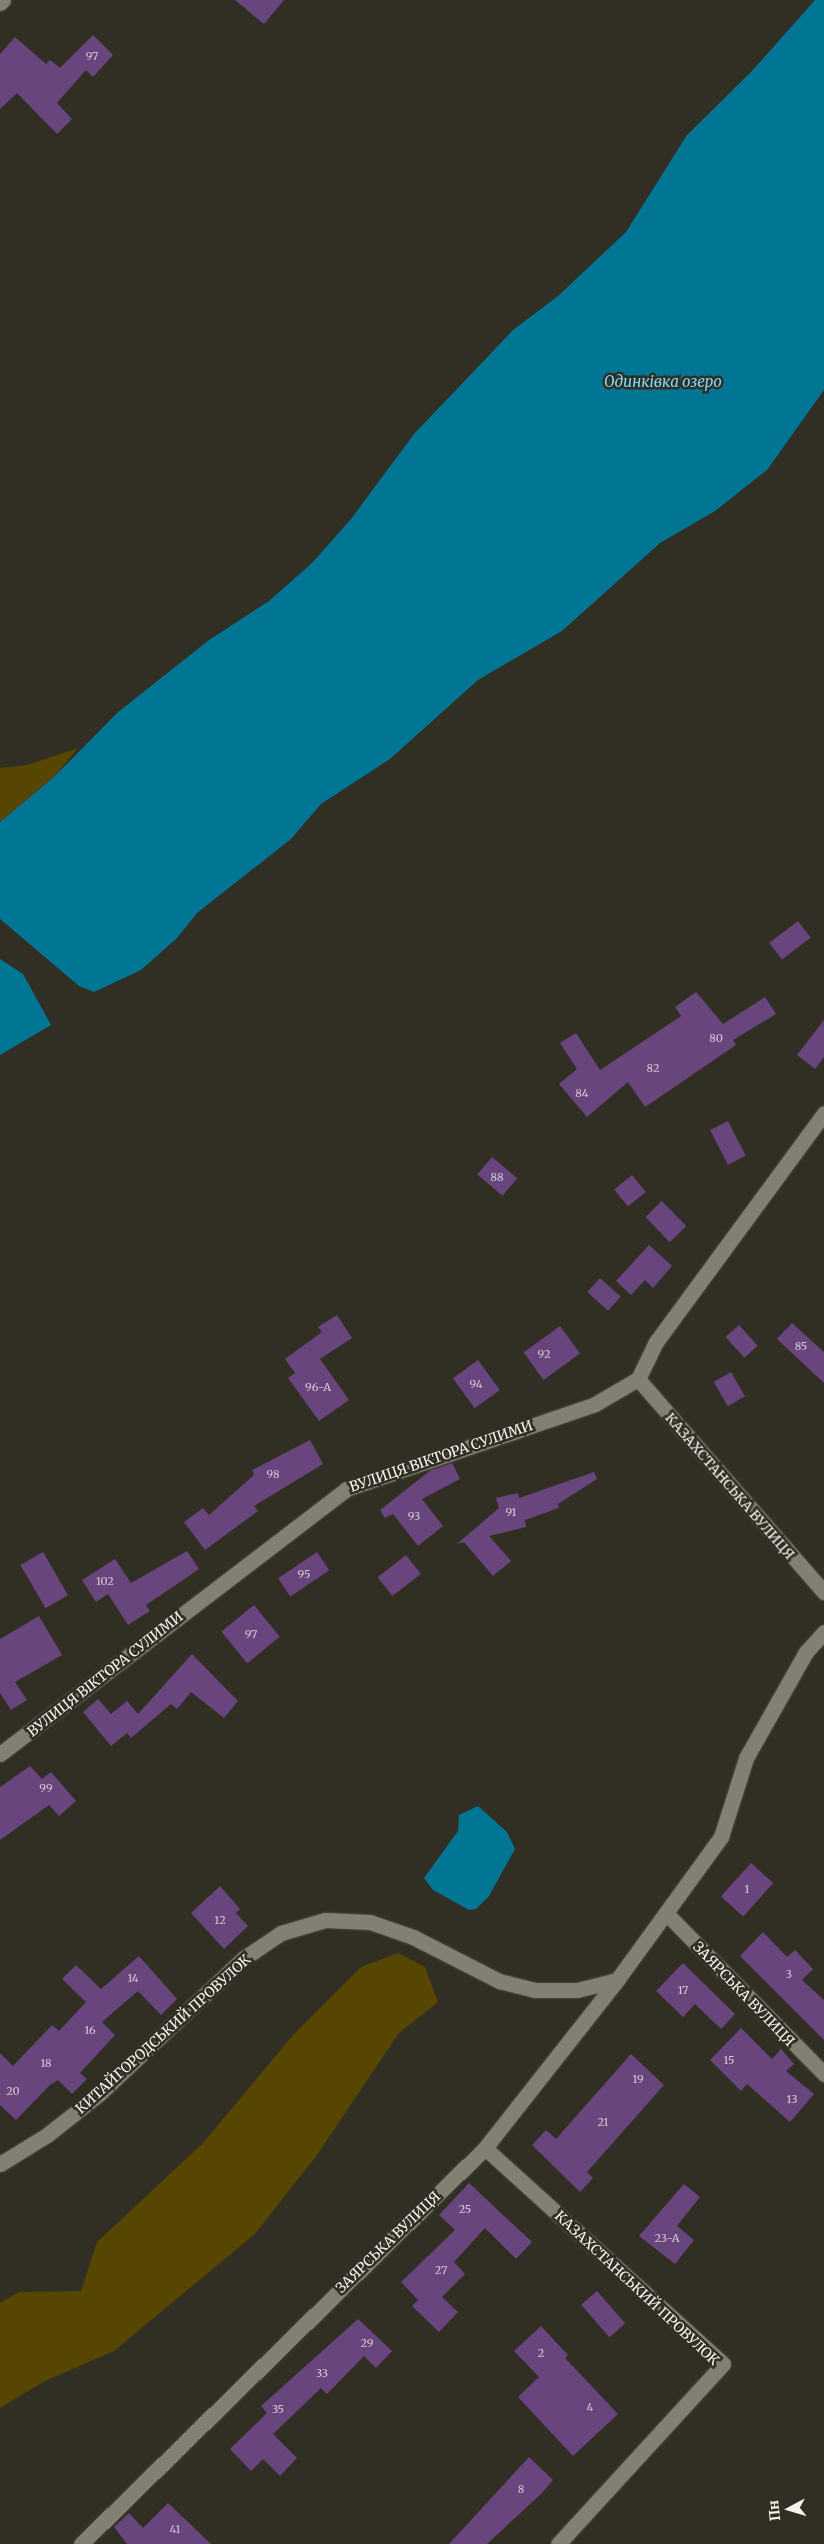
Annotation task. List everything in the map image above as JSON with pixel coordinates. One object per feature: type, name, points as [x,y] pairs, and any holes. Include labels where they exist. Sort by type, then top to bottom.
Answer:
[{"type":"street","points":[[0,3],[3,0]]},
{"type":"street","points":[[638,1379],[656,1342],[824,1113]]},
{"type":"street","name":"КАЗАХСТАНСЬКА ВУЛИЦЯ","points":[[638,1379],[824,1592]]},
{"type":"street","name":"ВУЛИЦЯ ВІКТОРА СУЛИМИ","points":[[0,1754],[346,1489],[595,1404],[638,1379]]},
{"type":"street","name":"ЗАЯРСЬКА ВУЛИЦЯ","points":[[81,2544],[485,2148],[617,1980],[721,1837],[746,1758],[806,1652],[824,1632]]},
{"type":"street","name":"ЗАЯРСЬКА ВУЛИЦЯ","points":[[666,1913],[824,2074]]},
{"type":"street","name":"КИТАЙГОРОДСЬКИЙ ПРОВУЛОК","points":[[0,2164],[47,2135],[99,2094],[244,1958],[281,1933],[325,1920],[370,1922],[413,1937],[499,1981],[534,1990],[577,1990],[617,1980]]},
{"type":"street","name":"КАЗАХСТАНСЬКИЙ ПРОВУЛОК","points":[[485,2148],[722,2364],[558,2544]]},
{"type":"shaded area","points":[[78,748],[55,776],[0,822],[0,768],[27,765]]},
{"type":"shaded area","points":[[398,1953],[425,1967],[438,2002],[399,2033],[317,2155],[255,2234],[114,2351],[45,2381],[0,2408],[0,2303],[19,2292],[81,2291],[97,2242],[203,2143],[293,2035],[361,1967]]},
{"type":"water","name":"Одинківка озеро","points":[[815,0],[824,0],[824,390],[767,470],[715,511],[660,543],[562,631],[478,680],[390,759],[321,804],[291,839],[197,913],[177,938],[141,970],[94,992],[79,986],[0,919],[0,822],[55,776],[117,713],[209,640],[269,601],[312,563],[351,519],[414,434],[513,330],[558,296],[626,232],[687,135],[751,72]]},
{"type":"water","points":[[0,959],[23,974],[51,1025],[0,1055]]},
{"type":"water","points":[[478,1806],[507,1832],[515,1849],[489,1896],[476,1909],[469,1910],[433,1890],[424,1878],[458,1831],[459,1815]]},
{"type":"building","points":[[235,0],[284,0],[264,24]]},
{"type":"building","points":[[93,35],[113,55],[93,77],[86,70],[57,103],[72,119],[57,134],[17,93],[0,109],[0,54],[15,37],[46,64],[50,60],[60,68]]},
{"type":"building","points":[[798,921],[811,938],[782,959],[769,943]]},
{"type":"building","points":[[696,992],[723,1024],[765,997],[776,1014],[733,1040],[736,1045],[645,1107],[628,1082],[587,1117],[559,1084],[577,1069],[560,1043],[576,1033],[600,1070],[681,1016],[675,1007]]},
{"type":"building","points":[[824,1020],[824,1057],[815,1069],[797,1055]]},
{"type":"building","points":[[728,1121],[746,1156],[728,1165],[710,1130]]},
{"type":"building","points":[[492,1157],[517,1178],[502,1196],[477,1175]]},
{"type":"building","points":[[632,1175],[646,1192],[628,1207],[614,1189]]},
{"type":"building","points":[[662,1201],[686,1226],[670,1242],[645,1217]]},
{"type":"building","points":[[649,1245],[672,1266],[653,1288],[645,1280],[631,1295],[616,1281]]},
{"type":"building","points":[[600,1278],[621,1297],[608,1311],[587,1292]]},
{"type":"building","points":[[337,1315],[352,1338],[320,1359],[349,1400],[319,1421],[288,1378],[295,1373],[285,1359],[322,1332],[318,1327]]},
{"type":"building","points":[[792,1323],[824,1352],[824,1383],[777,1339]]},
{"type":"building","points":[[739,1325],[758,1346],[744,1358],[726,1337]]},
{"type":"building","points":[[560,1326],[580,1354],[544,1380],[524,1352]]},
{"type":"building","points":[[478,1360],[500,1390],[475,1408],[453,1378]]},
{"type":"building","points":[[731,1372],[745,1396],[728,1406],[714,1382]]},
{"type":"building","points":[[310,1440],[323,1464],[254,1506],[258,1511],[205,1550],[184,1522],[203,1508],[209,1515],[254,1475],[252,1470]]},
{"type":"building","points":[[452,1463],[460,1479],[422,1499],[443,1526],[418,1546],[393,1514],[385,1518],[380,1510],[431,1470]]},
{"type":"building","points":[[594,1472],[597,1479],[558,1504],[559,1508],[525,1520],[526,1527],[489,1536],[511,1561],[493,1576],[464,1542],[457,1544],[499,1508],[496,1498],[518,1493],[519,1498]]},
{"type":"building","points":[[187,1551],[199,1569],[146,1605],[150,1611],[128,1625],[108,1594],[96,1602],[82,1580],[115,1559],[131,1583]]},
{"type":"building","points":[[43,1552],[68,1595],[45,1608],[20,1565]]},
{"type":"building","points":[[317,1552],[329,1570],[290,1597],[278,1578]]},
{"type":"building","points":[[406,1555],[421,1574],[392,1596],[378,1577]]},
{"type":"building","points":[[254,1605],[280,1637],[247,1663],[221,1631]]},
{"type":"building","points":[[39,1616],[62,1655],[15,1682],[27,1700],[11,1710],[0,1693],[0,1639]]},
{"type":"building","points":[[192,1654],[238,1701],[224,1718],[191,1692],[177,1709],[171,1704],[131,1738],[127,1733],[111,1746],[83,1712],[98,1699],[111,1714],[127,1701],[138,1714]]},
{"type":"building","points":[[30,1766],[42,1779],[51,1772],[76,1801],[59,1816],[49,1805],[0,1840],[0,1787]]},
{"type":"building","points":[[751,1863],[773,1883],[743,1917],[721,1896]]},
{"type":"building","points":[[220,1886],[240,1909],[236,1913],[248,1926],[224,1949],[191,1913]]},
{"type":"building","points":[[763,1932],[787,1957],[795,1950],[813,1969],[802,1980],[824,2000],[824,2040],[740,1956]]},
{"type":"building","points":[[139,1956],[177,1999],[161,2015],[138,1991],[102,2022],[115,2035],[80,2073],[87,2079],[72,2094],[58,2080],[50,2085],[16,2120],[0,2105],[0,2053],[13,2066],[52,2025],[59,2031],[86,2002],[62,1979],[76,1965],[101,1989]]},
{"type":"building","points":[[683,1963],[735,2014],[721,2029],[695,2004],[683,2017],[656,1991]]},
{"type":"building","points":[[741,2028],[772,2059],[781,2049],[794,2064],[786,2071],[814,2094],[790,2122],[747,2084],[741,2091],[710,2060]]},
{"type":"building","points":[[631,2054],[664,2085],[587,2172],[593,2178],[580,2192],[532,2145],[546,2130],[556,2139]]},
{"type":"building","points":[[469,2183],[532,2242],[516,2259],[485,2228],[454,2262],[465,2274],[442,2297],[458,2312],[439,2332],[412,2306],[418,2300],[401,2282],[455,2230],[439,2215]]},
{"type":"building","points":[[684,2184],[700,2197],[677,2226],[694,2240],[675,2264],[639,2236]]},
{"type":"building","points":[[597,2291],[625,2323],[609,2337],[581,2305]]},
{"type":"building","points":[[358,2319],[392,2351],[376,2368],[364,2356],[327,2394],[321,2388],[273,2434],[297,2458],[280,2476],[263,2459],[251,2471],[230,2449],[267,2413],[261,2406]]},
{"type":"building","points":[[541,2326],[568,2355],[565,2358],[618,2414],[573,2456],[518,2397],[539,2377],[514,2351]]},
{"type":"building","points":[[529,2457],[553,2480],[542,2493],[487,2544],[449,2544]]},
{"type":"building","points":[[168,2503],[211,2544],[127,2544],[114,2527],[129,2513],[143,2528]]}]
